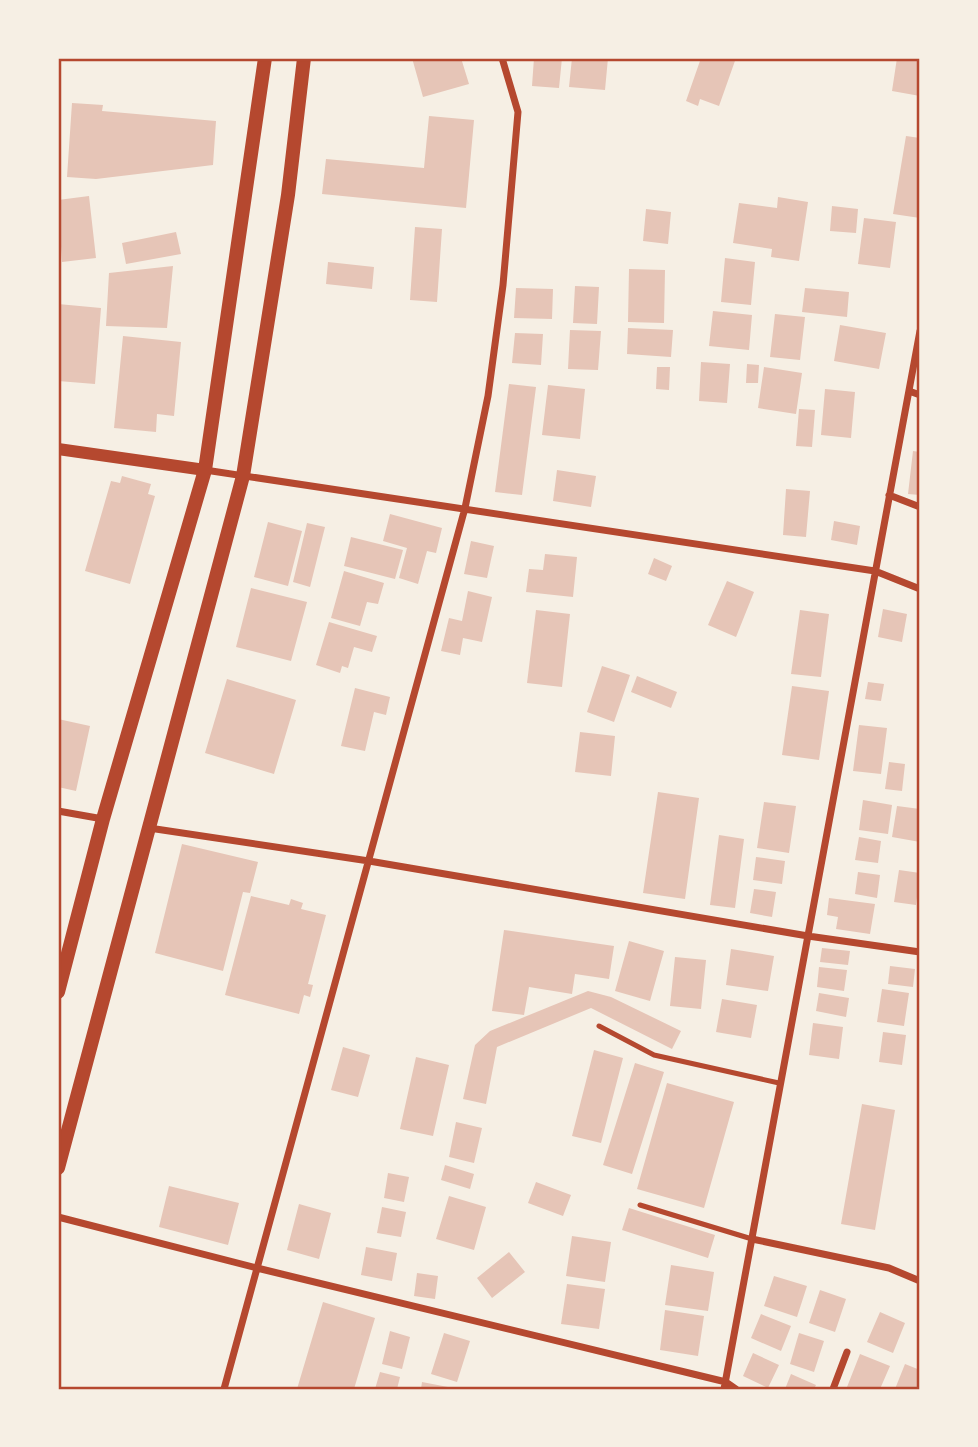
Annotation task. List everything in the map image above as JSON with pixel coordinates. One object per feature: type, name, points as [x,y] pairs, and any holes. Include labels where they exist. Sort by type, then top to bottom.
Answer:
[{"type":"main road","points":[[58,992],[103,819],[205,470],[265,58]]},
{"type":"main road","points":[[58,1168],[243,476],[288,195],[304,58]]},
{"type":"street","points":[[224,1389],[465,508],[488,396],[503,285],[518,112],[502,58]]},
{"type":"street","points":[[725,1386],[920,331]]},
{"type":"street","points":[[909,391],[920,396]]},
{"type":"street","points":[[58,449],[875,571],[920,589]]},
{"type":"street","points":[[889,495],[920,507]]},
{"type":"street","points":[[58,811],[103,819]]},
{"type":"street","points":[[149,828],[369,861],[808,936],[920,952]]},
{"type":"street","points":[[58,1217],[736,1389]]},
{"type":"street","points":[[752,1239],[889,1268],[920,1281]]},
{"type":"street","points":[[832,1389],[847,1352]]},
{"type":"lane","points":[[599,1026],[654,1055],[779,1083]]},
{"type":"lane","points":[[640,1205],[752,1239]]},
{"type":"building","points":[[412,58],[461,58],[469,84],[423,97]]},
{"type":"building","points":[[534,58],[562,58],[559,88],[532,86]]},
{"type":"building","points":[[572,58],[608,58],[605,90],[569,87]]},
{"type":"building","points":[[701,58],[736,58],[719,106],[700,99],[698,106],[686,101]]},
{"type":"building","points":[[897,58],[920,58],[920,96],[892,91]]},
{"type":"building","points":[[72,103],[103,105],[102,111],[216,121],[213,165],[96,179],[67,177]]},
{"type":"building","points":[[429,116],[474,120],[466,208],[322,194],[326,159],[424,168]]},
{"type":"building","points":[[906,136],[920,138],[920,218],[893,214]]},
{"type":"building","points":[[89,196],[96,258],[62,262],[58,200]]},
{"type":"building","points":[[778,197],[808,202],[799,261],[771,257],[772,249],[733,243],[739,203],[777,208]]},
{"type":"building","points":[[832,206],[858,209],[856,233],[830,231]]},
{"type":"building","points":[[646,209],[671,212],[668,244],[643,241]]},
{"type":"building","points":[[864,218],[896,222],[890,268],[858,264]]},
{"type":"building","points":[[415,227],[442,229],[437,302],[410,300]]},
{"type":"building","points":[[176,232],[181,254],[126,264],[122,243]]},
{"type":"building","points":[[725,258],[755,262],[751,305],[721,302]]},
{"type":"building","points":[[328,262],[374,267],[372,289],[326,284]]},
{"type":"building","points":[[173,266],[167,328],[106,326],[109,273]]},
{"type":"building","points":[[629,269],[665,270],[664,323],[628,322]]},
{"type":"building","points":[[575,286],[599,287],[597,324],[573,323]]},
{"type":"building","points":[[516,288],[553,289],[552,319],[514,318]]},
{"type":"building","points":[[805,288],[849,292],[847,317],[802,312]]},
{"type":"building","points":[[58,304],[101,308],[95,384],[58,381]]},
{"type":"building","points":[[713,311],[752,315],[749,350],[709,346]]},
{"type":"building","points":[[775,314],[805,317],[800,360],[770,357]]},
{"type":"building","points":[[840,325],[886,333],[879,369],[834,361]]},
{"type":"building","points":[[628,328],[673,330],[671,357],[627,354]]},
{"type":"building","points":[[570,330],[601,331],[598,370],[568,369]]},
{"type":"building","points":[[515,333],[543,334],[541,365],[512,363]]},
{"type":"building","points":[[123,336],[181,342],[174,416],[157,414],[156,432],[114,428]]},
{"type":"building","points":[[701,362],[730,364],[727,403],[699,401]]},
{"type":"building","points":[[747,364],[759,365],[758,383],[746,383]]},
{"type":"building","points":[[657,367],[670,367],[669,390],[656,389]]},
{"type":"building","points":[[764,367],[802,373],[796,414],[758,408]]},
{"type":"building","points":[[509,384],[536,387],[522,495],[495,492]]},
{"type":"building","points":[[548,385],[585,389],[580,439],[542,435]]},
{"type":"building","points":[[825,389],[855,392],[851,438],[821,435]]},
{"type":"building","points":[[799,409],[815,410],[812,447],[796,446]]},
{"type":"building","points":[[913,451],[920,452],[920,495],[908,494]]},
{"type":"building","points":[[557,470],[596,476],[591,507],[553,501]]},
{"type":"building","points":[[122,476],[151,484],[148,494],[155,496],[130,584],[85,571],[111,481],[120,483]]},
{"type":"building","points":[[786,489],[810,491],[806,537],[783,535]]},
{"type":"building","points":[[390,514],[442,528],[436,553],[427,551],[418,584],[399,578],[407,548],[383,541]]},
{"type":"building","points":[[834,521],[860,526],[857,545],[831,540]]},
{"type":"building","points":[[268,522],[302,531],[288,586],[254,577]]},
{"type":"building","points":[[307,523],[325,527],[310,587],[293,582]]},
{"type":"building","points":[[351,537],[403,550],[395,579],[344,566]]},
{"type":"building","points":[[471,541],[494,546],[487,578],[464,574]]},
{"type":"building","points":[[545,554],[577,557],[573,597],[526,592],[529,569],[543,570]]},
{"type":"building","points":[[654,558],[672,566],[666,581],[648,574]]},
{"type":"building","points":[[344,571],[384,583],[378,604],[367,602],[360,626],[331,618]]},
{"type":"building","points":[[727,581],[754,592],[736,637],[708,625]]},
{"type":"building","points":[[251,588],[307,602],[291,661],[236,647]]},
{"type":"building","points":[[468,591],[492,597],[482,642],[463,638],[460,655],[441,651],[449,618],[462,621]]},
{"type":"building","points":[[883,609],[907,614],[902,642],[878,637]]},
{"type":"building","points":[[536,610],[570,614],[562,687],[527,683]]},
{"type":"building","points":[[800,610],[829,614],[821,677],[791,674]]},
{"type":"building","points":[[329,622],[377,636],[372,652],[354,647],[348,668],[342,666],[340,673],[316,665]]},
{"type":"building","points":[[602,666],[630,675],[614,722],[587,712]]},
{"type":"building","points":[[637,676],[677,692],[671,708],[631,692]]},
{"type":"building","points":[[227,679],[296,700],[274,774],[205,753]]},
{"type":"building","points":[[868,682],[884,684],[881,701],[865,699]]},
{"type":"building","points":[[792,686],[829,691],[819,760],[782,755]]},
{"type":"building","points":[[355,688],[390,697],[386,715],[374,712],[365,751],[341,746]]},
{"type":"building","points":[[58,719],[90,726],[76,791],[58,787]]},
{"type":"building","points":[[859,725],[887,728],[881,774],[853,771]]},
{"type":"building","points":[[580,732],[615,736],[611,776],[575,772]]},
{"type":"building","points":[[889,762],[905,764],[902,791],[885,789]]},
{"type":"building","points":[[658,792],[699,798],[685,899],[643,893]]},
{"type":"building","points":[[863,800],[892,805],[888,834],[859,830]]},
{"type":"building","points":[[764,802],[796,806],[789,853],[757,848]]},
{"type":"building","points":[[897,806],[920,809],[920,842],[892,837]]},
{"type":"building","points":[[719,835],[744,839],[735,908],[710,905]]},
{"type":"building","points":[[859,837],[881,841],[878,863],[855,860]]},
{"type":"building","points":[[182,844],[258,862],[250,893],[243,892],[223,971],[155,953]]},
{"type":"building","points":[[756,857],[785,861],[782,884],[753,880]]},
{"type":"building","points":[[899,870],[920,873],[916,905],[894,902]]},
{"type":"building","points":[[858,872],[880,875],[877,898],[855,894]]},
{"type":"building","points":[[754,889],[776,892],[772,917],[750,913]]},
{"type":"building","points":[[251,896],[289,905],[291,899],[303,903],[301,909],[326,915],[308,984],[313,985],[310,997],[304,995],[299,1014],[225,995]]},
{"type":"building","points":[[829,898],[875,904],[870,934],[836,929],[838,917],[827,915]]},
{"type":"building","points":[[504,930],[614,946],[609,979],[575,974],[572,994],[529,987],[524,1015],[492,1011]]},
{"type":"building","points":[[629,941],[664,951],[650,1001],[615,991]]},
{"type":"building","points":[[822,948],[850,951],[848,965],[820,962]]},
{"type":"building","points":[[731,949],[774,956],[768,991],[726,985]]},
{"type":"building","points":[[675,957],[706,960],[701,1009],[670,1006]]},
{"type":"building","points":[[890,966],[915,969],[913,987],[888,984]]},
{"type":"building","points":[[819,967],[847,970],[844,991],[817,987]]},
{"type":"building","points":[[882,989],[909,993],[904,1026],[877,1022]]},
{"type":"building","points":[[588,991],[611,997],[681,1031],[672,1049],[591,1008],[497,1047],[486,1104],[463,1099],[475,1045],[490,1031]]},
{"type":"building","points":[[819,993],[849,998],[846,1017],[816,1011]]},
{"type":"building","points":[[722,999],[757,1005],[751,1038],[716,1032]]},
{"type":"building","points":[[813,1023],[843,1027],[839,1059],[809,1055]]},
{"type":"building","points":[[883,1032],[906,1035],[902,1065],[879,1062]]},
{"type":"building","points":[[343,1047],[370,1055],[358,1097],[331,1090]]},
{"type":"building","points":[[594,1050],[623,1058],[601,1143],[572,1136]]},
{"type":"building","points":[[416,1057],[449,1065],[433,1136],[400,1129]]},
{"type":"building","points":[[635,1063],[664,1072],[632,1174],[603,1165]]},
{"type":"building","points":[[667,1083],[734,1102],[704,1208],[637,1189]]},
{"type":"building","points":[[862,1104],[895,1110],[875,1230],[841,1224]]},
{"type":"building","points":[[456,1122],[482,1128],[474,1163],[449,1157]]},
{"type":"building","points":[[445,1165],[474,1174],[470,1189],[441,1180]]},
{"type":"building","points":[[388,1173],[409,1177],[404,1202],[384,1198]]},
{"type":"building","points":[[536,1182],[571,1195],[563,1216],[528,1203]]},
{"type":"building","points":[[169,1186],[239,1203],[228,1245],[159,1227]]},
{"type":"building","points":[[449,1196],[486,1207],[474,1250],[436,1239]]},
{"type":"building","points":[[299,1204],[331,1213],[319,1259],[287,1250]]},
{"type":"building","points":[[382,1207],[406,1212],[401,1237],[377,1233]]},
{"type":"building","points":[[629,1208],[715,1235],[708,1258],[622,1230]]},
{"type":"building","points":[[572,1236],[611,1242],[605,1282],[566,1276]]},
{"type":"building","points":[[366,1247],[397,1253],[392,1281],[361,1275]]},
{"type":"building","points":[[509,1252],[525,1272],[492,1298],[477,1278]]},
{"type":"building","points":[[671,1265],[714,1272],[708,1311],[665,1305]]},
{"type":"building","points":[[417,1273],[438,1276],[435,1299],[414,1296]]},
{"type":"building","points":[[774,1276],[807,1286],[797,1317],[764,1306]]},
{"type":"building","points":[[567,1284],[605,1289],[599,1329],[561,1324]]},
{"type":"building","points":[[820,1290],[846,1299],[835,1332],[809,1323]]},
{"type":"building","points":[[323,1302],[375,1318],[354,1389],[297,1389]]},
{"type":"building","points":[[665,1310],[704,1316],[698,1356],[660,1350]]},
{"type":"building","points":[[880,1312],[905,1323],[893,1353],[867,1342]]},
{"type":"building","points":[[761,1314],[791,1326],[781,1351],[751,1338]]},
{"type":"building","points":[[390,1331],[410,1337],[402,1369],[382,1364]]},
{"type":"building","points":[[444,1333],[470,1341],[457,1382],[431,1374]]},
{"type":"building","points":[[799,1333],[824,1341],[814,1372],[790,1364]]},
{"type":"building","points":[[753,1353],[779,1365],[768,1388],[743,1376]]},
{"type":"building","points":[[860,1354],[890,1366],[880,1389],[847,1387]]},
{"type":"building","points":[[905,1364],[920,1370],[920,1389],[895,1389]]},
{"type":"building","points":[[380,1372],[400,1377],[397,1389],[375,1389]]},
{"type":"building","points":[[791,1374],[816,1385],[814,1389],[785,1389]]},
{"type":"building","points":[[422,1382],[453,1388],[453,1389],[421,1389]]}]
